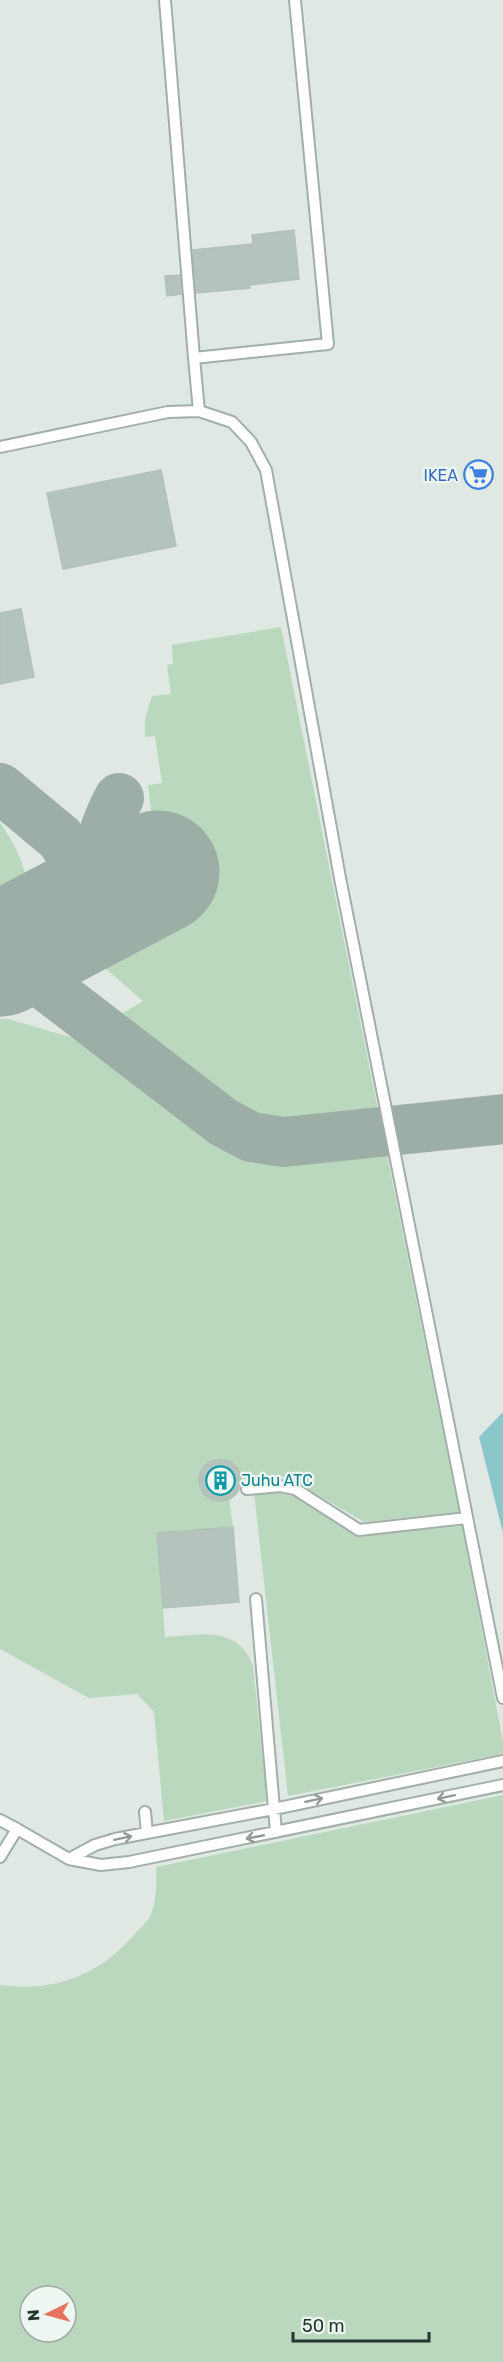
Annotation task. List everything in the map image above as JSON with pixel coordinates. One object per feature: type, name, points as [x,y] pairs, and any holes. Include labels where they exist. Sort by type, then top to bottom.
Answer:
[{"type":"lane","points":[[165,0],[199,411]]},
{"type":"lane","points":[[194,358],[328,344],[295,0]]},
{"type":"lane","points":[[0,447],[168,412],[199,411],[232,422],[251,442],[266,470],[340,878],[503,1698]]},
{"type":"lane","points":[[247,1488],[280,1486],[295,1489],[359,1530],[467,1518]]},
{"type":"lane","points":[[256,1599],[276,1832]]},
{"type":"lane","points":[[69,1859],[95,1845],[147,1833],[503,1761]]},
{"type":"lane","points":[[0,1820],[69,1859],[101,1864],[129,1862],[503,1785]]},
{"type":"lane","points":[[145,1812],[147,1833]]},
{"type":"lane","points":[[0,1857],[17,1829]]},
{"type":"green space","points":[[281,627],[381,1125],[267,1132],[229,1117],[110,1021],[143,1001],[91,956],[193,903],[157,835],[152,818],[148,785],[162,783],[155,736],[145,737],[145,719],[152,696],[171,694],[167,665],[173,664],[172,645]]},
{"type":"green space","points":[[0,823],[20,857],[26,877],[26,886],[20,898],[0,908]]},
{"type":"green space","points":[[0,1019],[8,1019],[84,1041],[227,1151],[252,1163],[267,1164],[386,1150],[459,1512],[364,1522],[289,1478],[276,1476],[241,1479],[235,1464],[221,1458],[211,1460],[203,1467],[200,1487],[205,1495],[214,1500],[229,1499],[233,1527],[157,1533],[165,1637],[204,1634],[228,1638],[247,1653],[253,1666],[267,1801],[164,1821],[154,1712],[137,1694],[89,1698],[0,1649]]},
{"type":"green space","points":[[286,1492],[361,1536],[462,1526],[503,1742],[503,1754],[288,1796],[254,1493]]},
{"type":"green space","points":[[503,1795],[503,2362],[0,2362],[0,1985],[38,1986],[72,1979],[89,1972],[118,1951],[144,1925],[152,1910],[156,1867]]},
{"type":"water","points":[[503,1412],[503,1533],[479,1437]]},
{"type":"building","points":[[294,230],[299,279],[249,285],[250,288],[196,293],[193,250],[253,244],[252,235]]},
{"type":"building","points":[[180,275],[181,294],[167,296],[165,276]]},
{"type":"building","points":[[161,470],[176,546],[63,569],[47,493]]},
{"type":"building","points":[[21,609],[34,677],[0,684],[0,613]]},
{"type":"building","name":"Juhu ATC","points":[[220,1459],[228,1460],[235,1465],[240,1472],[240,1488],[235,1495],[228,1500],[220,1501],[212,1500],[205,1495],[200,1488],[199,1480],[200,1472],[205,1465],[212,1460]]},
{"type":"building","points":[[233,1527],[239,1602],[163,1608],[157,1533]]},
{"type":"taxiway","points":[[0,788],[60,838],[104,900]]},
{"type":"taxiway","points":[[104,900],[101,848],[107,825],[119,798]]},
{"type":"taxiway","points":[[3,953],[223,1122],[251,1137],[284,1142],[503,1119]]},
{"type":"runway","points":[[0,955],[158,872]]},
{"type":"place","name":"IKEA","points":[[479,475]]},
{"type":"place","name":"Juhu ATC","points":[[220,1480]]}]
